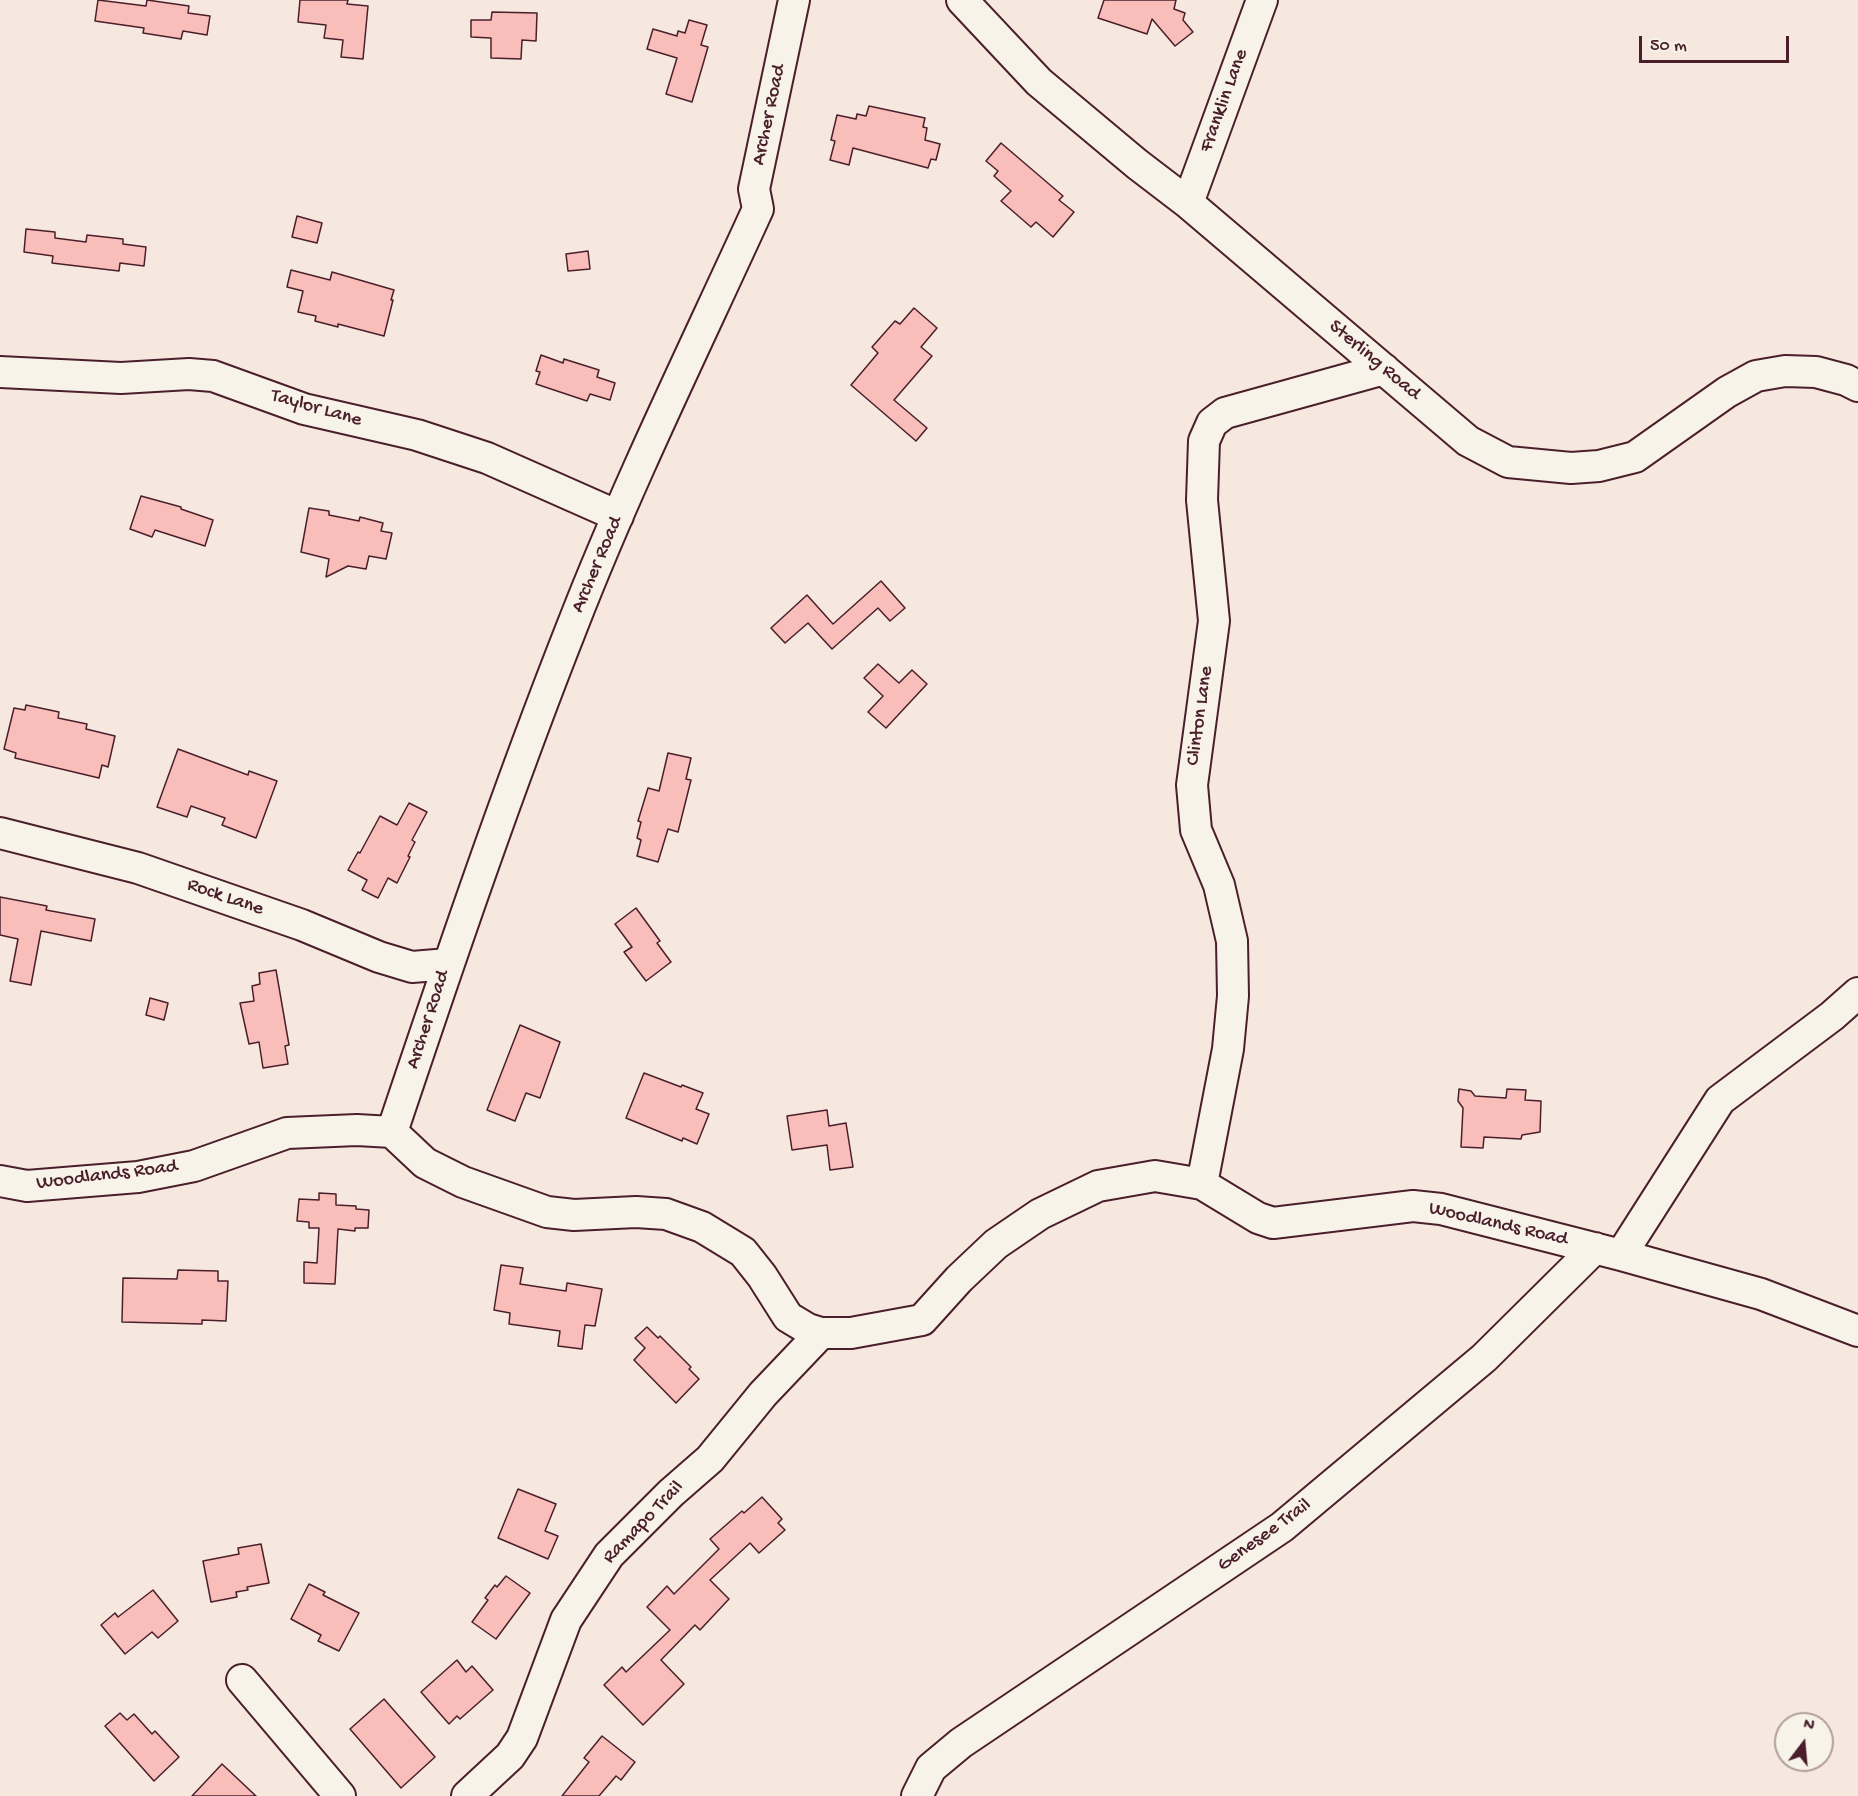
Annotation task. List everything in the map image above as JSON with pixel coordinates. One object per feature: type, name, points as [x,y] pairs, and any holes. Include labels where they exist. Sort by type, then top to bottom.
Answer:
[{"type":"street","name":"Archer Road","points":[[392,1132],[448,964],[573,624],[618,516],[758,209],[754,189],[794,0]]},
{"type":"street","name":"Sterling Road","points":[[962,0],[1039,82],[1137,164],[1188,203],[1468,441],[1508,462],[1571,468],[1599,466],[1635,457],[1727,393],[1756,376],[1785,371],[1816,372],[1846,380],[1858,386]]},
{"type":"street","name":"Franklin Lane","points":[[1188,203],[1262,0]]},
{"type":"street","name":"Clinton Lane","points":[[1203,1184],[1228,1049],[1233,996],[1232,941],[1219,885],[1196,830],[1192,785],[1214,621],[1202,500],[1204,441],[1212,423],[1225,413],[1384,369]]},
{"type":"street","name":"Taylor Lane","points":[[0,372],[121,378],[189,374],[213,376],[304,409],[417,435],[488,458],[618,516]]},
{"type":"street","name":"Rock Lane","points":[[0,833],[138,868],[302,925],[379,957],[412,967],[448,964]]},
{"type":"street","points":[[1608,1251],[1720,1100],[1858,993]]},
{"type":"street","name":"Woodlands Road","points":[[0,1181],[27,1186],[138,1177],[194,1166],[287,1133],[357,1130],[392,1132],[425,1163],[463,1182],[547,1212],[574,1215],[636,1212],[666,1214],[702,1227],[743,1252],[762,1276],[788,1317],[808,1329],[821,1333],[851,1333],[922,1320],[959,1279],[996,1244],[1040,1214],[1098,1186],[1155,1176],[1203,1184],[1258,1218],[1273,1223],[1413,1206],[1441,1209],[1608,1251],[1761,1294],[1858,1331]]},
{"type":"street","name":"Genesee Trail","points":[[917,1796],[931,1768],[961,1743],[1282,1527],[1608,1251]]},
{"type":"street","name":"Ramapo Trail","points":[[466,1796],[510,1756],[522,1738],[566,1620],[609,1555],[671,1493],[710,1459],[763,1394],[821,1333]]},
{"type":"street","points":[[242,1680],[340,1796]]},
{"type":"building","points":[[98,0],[146,6],[147,0],[189,6],[188,13],[210,16],[207,35],[183,31],[181,39],[143,33],[144,28],[95,21]]},
{"type":"building","points":[[300,0],[348,0],[347,4],[368,6],[363,59],[341,57],[343,40],[324,38],[326,25],[298,22]]},
{"type":"building","points":[[1104,0],[1176,0],[1174,9],[1185,13],[1183,20],[1193,32],[1175,46],[1152,19],[1147,34],[1098,18]]},
{"type":"building","points":[[492,12],[537,13],[536,41],[522,40],[521,59],[491,58],[491,38],[471,37],[471,20],[491,20]]},
{"type":"building","points":[[689,20],[707,25],[701,45],[708,47],[692,102],[666,94],[677,58],[647,49],[653,29],[677,36],[678,31],[685,33]]},
{"type":"building","points":[[869,106],[925,118],[923,127],[927,128],[925,140],[940,144],[936,160],[931,159],[928,168],[853,148],[849,165],[830,160],[835,141],[831,140],[837,115],[856,119],[857,114],[866,116]]},
{"type":"building","points":[[1001,143],[1063,196],[1059,200],[1074,212],[1053,237],[1036,222],[1031,227],[1001,201],[1011,191],[994,176],[998,171],[986,161]]},
{"type":"building","points":[[297,216],[322,223],[317,243],[292,237]]},
{"type":"building","points":[[26,229],[55,232],[55,238],[86,242],[87,235],[123,239],[123,244],[146,247],[144,266],[120,263],[119,271],[52,263],[53,256],[24,252]]},
{"type":"building","points":[[588,251],[590,269],[568,271],[566,254]]},
{"type":"building","points":[[291,270],[330,280],[332,272],[394,290],[384,336],[338,324],[338,327],[315,321],[316,316],[298,312],[303,291],[287,287]]},
{"type":"building","points":[[914,308],[937,328],[921,347],[932,356],[894,400],[927,428],[916,441],[851,385],[878,353],[872,347],[895,321],[900,324]]},
{"type":"building","points":[[541,355],[563,363],[564,359],[599,370],[597,377],[615,383],[610,400],[590,394],[587,401],[536,384],[540,372],[536,371]]},
{"type":"building","points":[[141,496],[181,507],[181,509],[213,520],[205,546],[155,530],[152,537],[130,529]]},
{"type":"building","points":[[309,508],[329,511],[329,515],[359,521],[360,517],[383,523],[381,531],[392,533],[386,559],[369,556],[366,569],[348,566],[326,577],[329,559],[301,552]]},
{"type":"building","points":[[881,581],[905,608],[890,621],[878,608],[832,649],[808,623],[785,643],[771,628],[807,595],[833,624]]},
{"type":"building","points":[[878,664],[899,683],[912,670],[927,684],[886,728],[868,712],[883,696],[864,678]]},
{"type":"building","points":[[26,705],[59,712],[58,718],[87,724],[86,729],[115,736],[108,767],[102,765],[99,778],[15,758],[16,753],[4,749],[14,708],[25,710]]},
{"type":"building","points":[[178,749],[248,775],[249,771],[277,781],[256,838],[222,825],[225,818],[191,806],[187,817],[157,807]]},
{"type":"building","points":[[668,753],[691,758],[686,779],[691,780],[678,832],[668,829],[658,862],[637,856],[641,840],[637,838],[641,822],[638,821],[648,788],[659,791]]},
{"type":"building","points":[[409,803],[427,812],[412,840],[415,842],[408,856],[410,857],[397,883],[388,878],[378,898],[362,890],[367,880],[348,870],[380,816],[397,825]]},
{"type":"building","points":[[0,897],[47,906],[46,910],[95,919],[91,941],[41,931],[31,985],[10,981],[18,939],[0,935]]},
{"type":"building","points":[[636,908],[660,941],[657,943],[671,962],[646,981],[624,952],[632,947],[615,924]]},
{"type":"building","points":[[276,970],[289,1045],[285,1046],[288,1064],[263,1068],[259,1042],[249,1044],[240,1003],[254,1001],[252,986],[260,984],[259,973]]},
{"type":"building","points":[[150,998],[168,1003],[164,1020],[146,1015]]},
{"type":"building","points":[[520,1025],[560,1042],[540,1098],[526,1093],[515,1121],[487,1110]]},
{"type":"building","points":[[644,1073],[703,1093],[696,1109],[709,1114],[697,1144],[683,1138],[682,1141],[626,1118]]},
{"type":"building","points":[[1459,1089],[1471,1091],[1475,1096],[1506,1098],[1507,1089],[1526,1090],[1525,1100],[1541,1101],[1540,1132],[1522,1135],[1521,1139],[1484,1137],[1483,1148],[1461,1147],[1463,1108],[1458,1101]]},
{"type":"building","points":[[827,1110],[829,1126],[846,1123],[853,1167],[830,1170],[827,1145],[792,1150],[787,1116]]},
{"type":"building","points":[[319,1193],[336,1194],[336,1205],[356,1206],[356,1209],[369,1210],[368,1228],[355,1228],[355,1231],[338,1229],[335,1284],[304,1283],[304,1262],[317,1263],[319,1228],[309,1228],[309,1222],[297,1221],[299,1199],[319,1200]]},
{"type":"building","points":[[501,1265],[523,1268],[520,1284],[566,1291],[567,1283],[602,1289],[595,1326],[585,1325],[582,1349],[558,1346],[560,1331],[509,1324],[510,1313],[494,1310]]},
{"type":"building","points":[[178,1270],[218,1271],[218,1281],[228,1281],[226,1321],[202,1320],[202,1324],[122,1322],[123,1278],[177,1279]]},
{"type":"building","points":[[647,1327],[658,1338],[660,1336],[691,1367],[689,1369],[699,1379],[676,1403],[634,1360],[645,1348],[635,1338]]},
{"type":"building","points":[[518,1489],[556,1504],[545,1531],[558,1536],[548,1559],[498,1538]]},
{"type":"building","points":[[762,1497],[782,1519],[778,1523],[785,1530],[759,1553],[750,1543],[710,1580],[729,1599],[700,1630],[695,1625],[661,1660],[684,1684],[643,1725],[604,1685],[622,1667],[626,1672],[670,1630],[647,1607],[667,1586],[674,1594],[719,1549],[710,1539]]},
{"type":"building","points":[[261,1544],[269,1583],[247,1587],[248,1590],[236,1592],[237,1597],[211,1602],[203,1561],[239,1554],[238,1548]]},
{"type":"building","points":[[506,1576],[530,1593],[496,1639],[472,1622],[488,1600],[485,1598]]},
{"type":"building","points":[[309,1584],[325,1592],[323,1595],[359,1613],[339,1651],[318,1641],[321,1635],[291,1619]]},
{"type":"building","points":[[153,1590],[178,1621],[158,1638],[152,1632],[125,1654],[101,1625],[115,1613],[118,1617]]},
{"type":"building","points":[[457,1660],[466,1672],[472,1666],[493,1690],[460,1719],[457,1716],[449,1724],[421,1692]]},
{"type":"building","points":[[384,1699],[435,1757],[401,1788],[350,1729]]},
{"type":"building","points":[[120,1713],[127,1720],[134,1714],[152,1734],[155,1731],[179,1757],[154,1781],[105,1726]]},
{"type":"building","points":[[602,1736],[635,1762],[621,1780],[616,1776],[599,1796],[562,1796],[589,1762],[584,1758]]},
{"type":"building","points":[[222,1764],[256,1796],[192,1796]]}]
